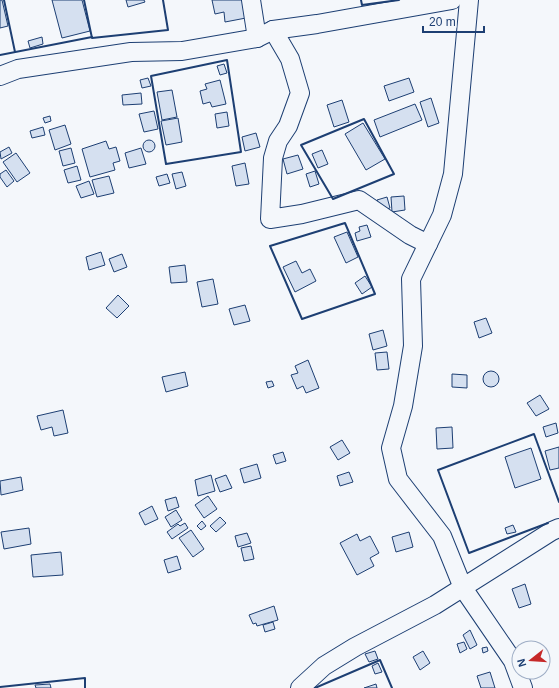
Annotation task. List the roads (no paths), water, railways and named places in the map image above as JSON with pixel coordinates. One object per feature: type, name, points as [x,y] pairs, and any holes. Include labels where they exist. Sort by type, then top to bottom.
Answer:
[{"type":"street","points":[[251,0],[257,38]]},
{"type":"street","points":[[0,76],[18,69],[131,52],[182,51],[257,38],[273,30],[317,24],[452,0]]},
{"type":"street","points":[[469,0],[453,174],[442,215],[411,279],[413,346],[403,406],[391,448],[398,479],[442,536],[463,588],[513,661],[523,688]]},
{"type":"street","points":[[273,30],[290,59],[300,93],[288,126],[278,140],[273,158],[270,220],[302,214],[358,200],[410,235],[428,244]]},
{"type":"street","points":[[300,688],[324,666],[355,647],[435,605],[559,528]]}]
